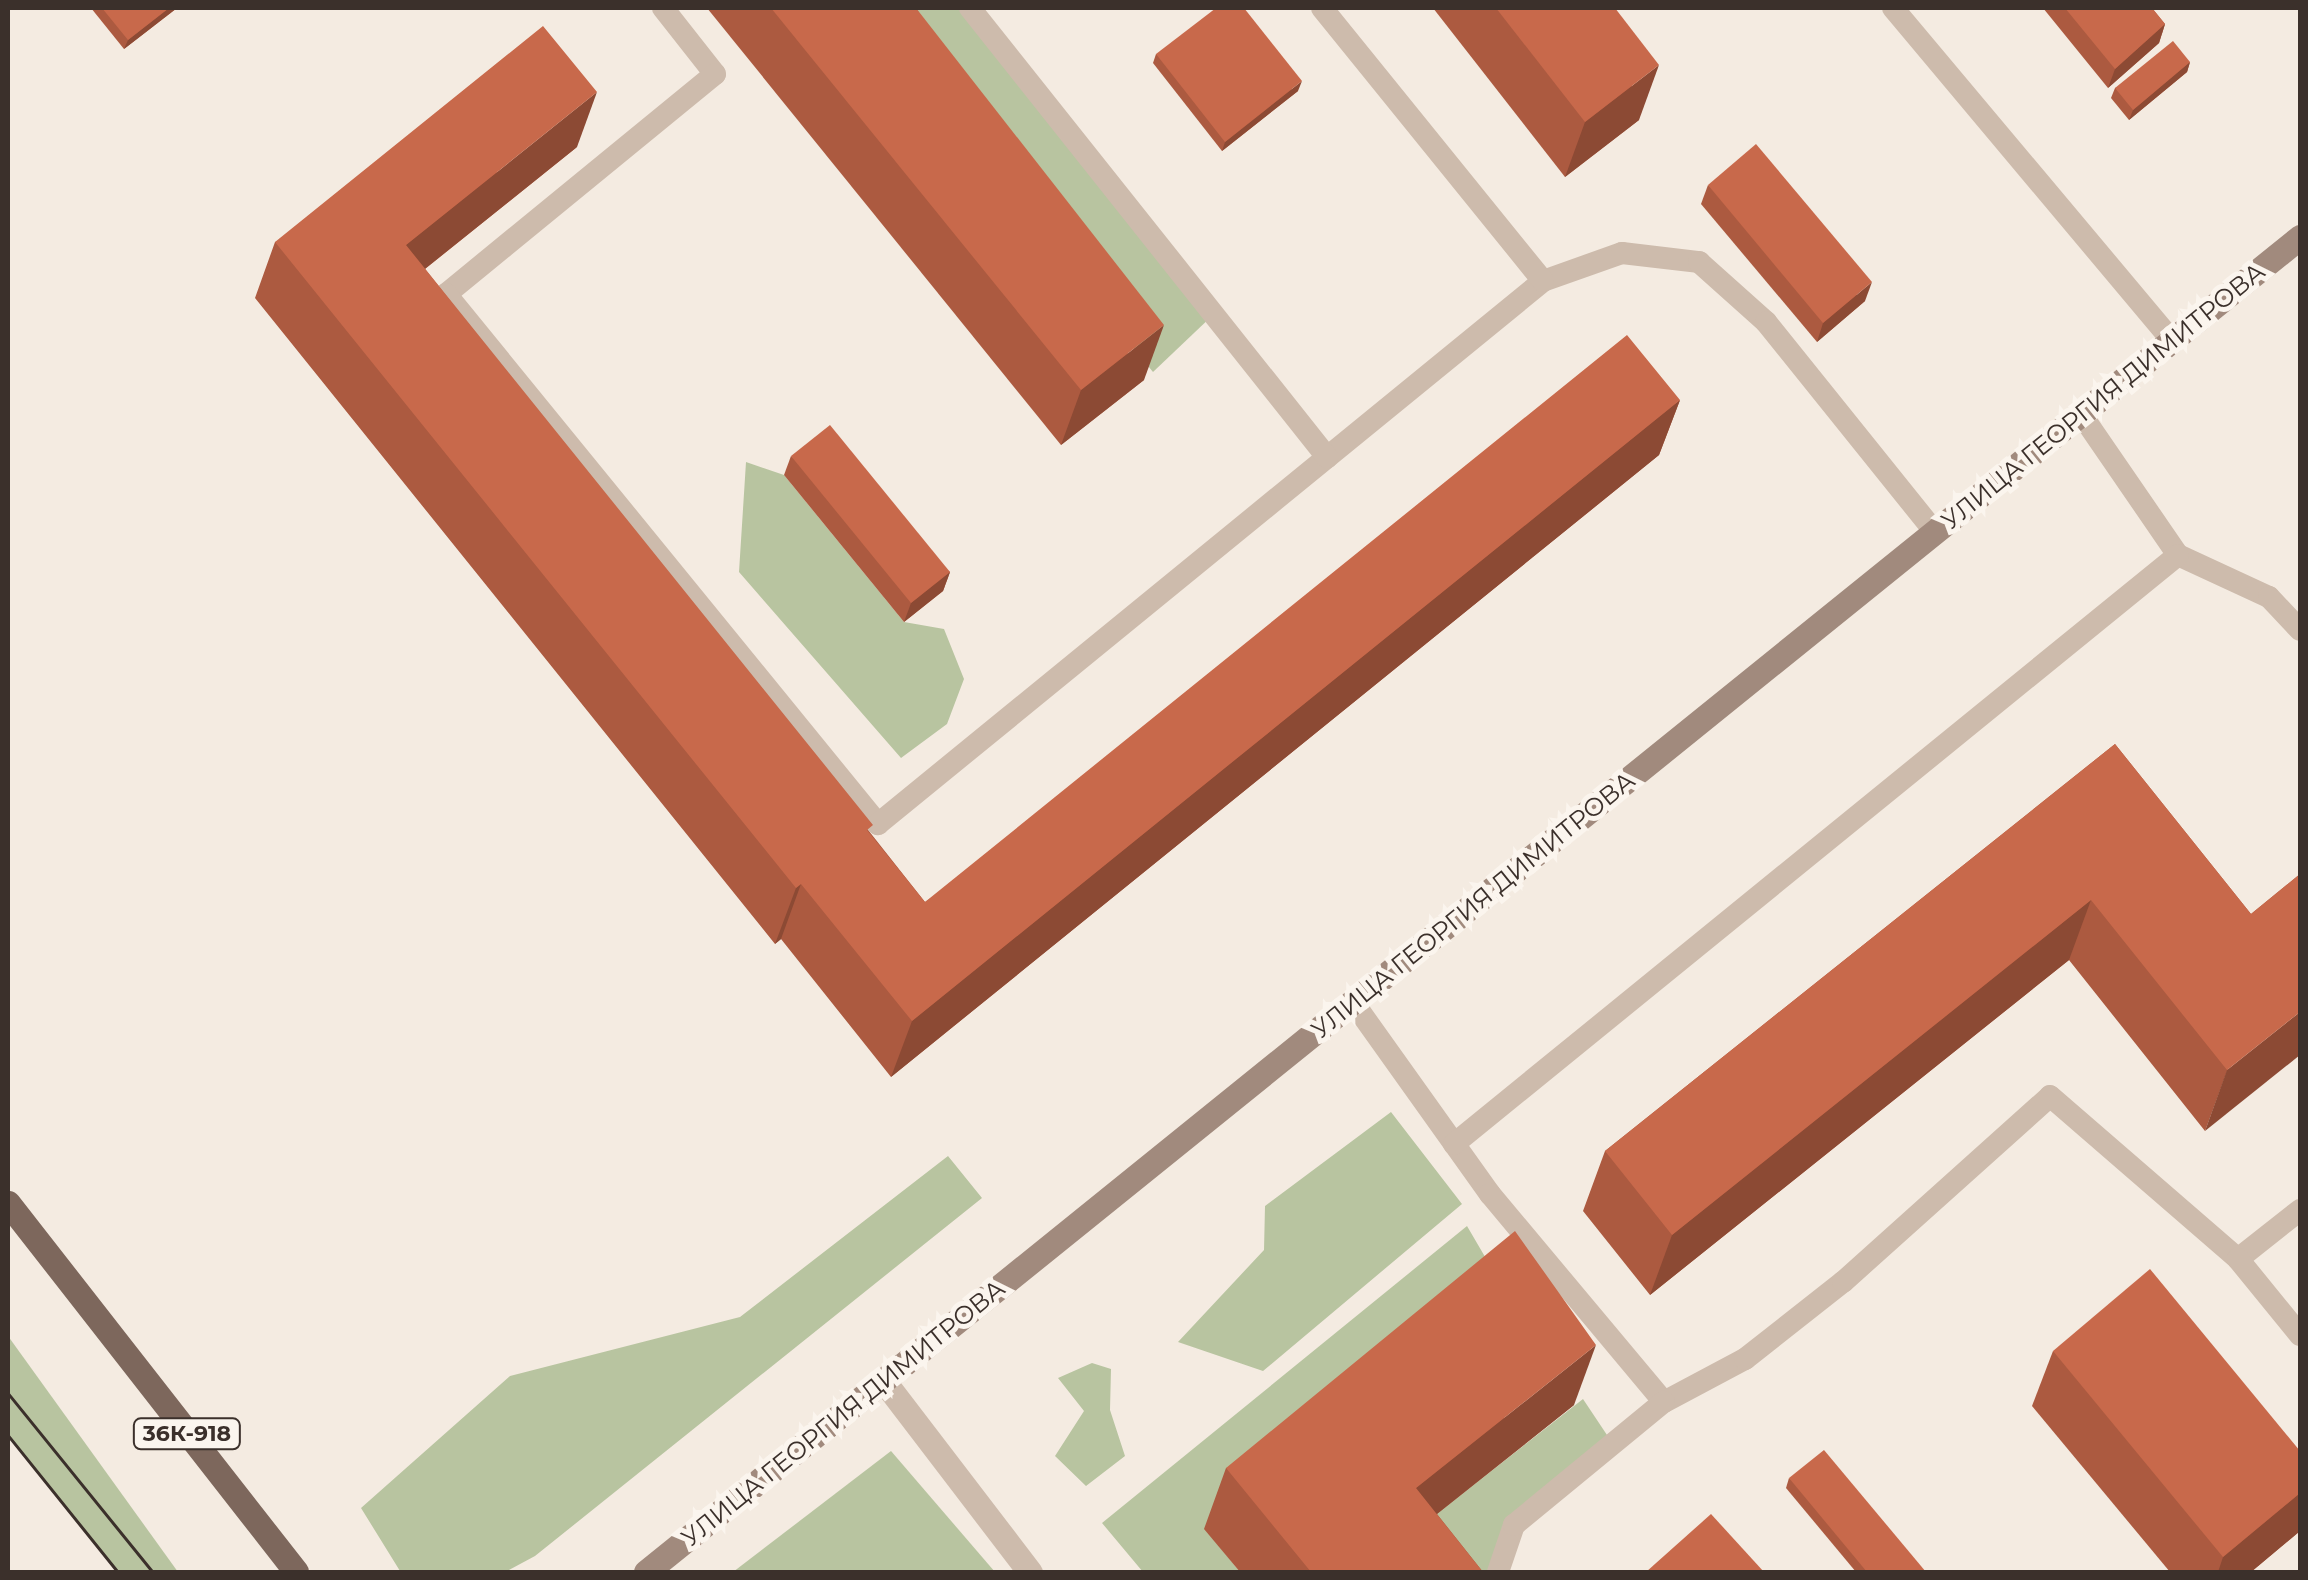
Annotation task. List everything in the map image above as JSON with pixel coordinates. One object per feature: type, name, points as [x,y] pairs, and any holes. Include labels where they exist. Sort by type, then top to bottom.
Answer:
[{"type":"main road","name":"УЛИЦА ГЕОРГИЯ ДИМИТРОВА","points":[[646,1572],[2300,237]]},
{"type":"main road","name":"36К-918","points":[[8,1203],[296,1572]]},
{"type":"street","points":[[884,1380],[1030,1572]]},
{"type":"lane","points":[[663,8],[715,74],[446,294],[878,824],[1543,281],[1622,253],[1699,262],[1766,322],[1936,532]]},
{"type":"lane","points":[[970,8],[1328,456]]},
{"type":"lane","points":[[1322,8],[1543,281]]},
{"type":"lane","points":[[1893,8],[2172,341]]},
{"type":"lane","points":[[2081,414],[2178,555],[2269,597],[2300,630]]},
{"type":"lane","points":[[1454,1144],[2178,555]]},
{"type":"lane","points":[[1353,1002],[1454,1144],[1664,1402]]},
{"type":"lane","points":[[1498,1572],[1514,1525],[1664,1402],[1745,1359],[1843,1282],[2050,1096],[2238,1258],[2300,1336]]},
{"type":"lane","points":[[2238,1258],[2300,1210]]},
{"type":"green space","points":[[858,8],[970,8],[1214,314],[1153,372]]},
{"type":"green space","points":[[746,462],[784,475],[904,622],[944,629],[964,679],[947,724],[901,758],[739,572]]},
{"type":"green space","points":[[1391,1112],[1462,1204],[1263,1371],[1178,1342],[1264,1250],[1265,1206]]},
{"type":"green space","points":[[948,1156],[982,1198],[535,1556],[505,1572],[400,1571],[361,1508],[510,1376],[740,1317]]},
{"type":"green space","points":[[1467,1226],[1498,1279],[1205,1529],[1240,1572],[1143,1572],[1102,1523]]},
{"type":"green space","points":[[8,1336],[178,1572],[118,1572],[8,1436]]},
{"type":"green space","points":[[1092,1363],[1111,1369],[1110,1410],[1125,1456],[1086,1486],[1055,1456],[1084,1411],[1058,1378]]},
{"type":"green space","points":[[1583,1399],[1611,1441],[1514,1525],[1504,1572],[1427,1572],[1402,1541]]},
{"type":"green space","points":[[891,1451],[995,1572],[733,1572]]},
{"type":"building","points":[[102,8],[169,8],[128,40]]},
{"type":"building","points":[[771,8],[916,8],[1164,325],[1081,390]]},
{"type":"building","points":[[1216,8],[1244,8],[1302,81],[1225,142],[1156,54]]},
{"type":"building","points":[[1496,8],[1615,8],[1659,65],[1585,122]]},
{"type":"building","points":[[2065,8],[2152,8],[2165,24],[2115,69]]},
{"type":"building","points":[[543,26],[597,92],[406,245],[873,825],[867,830],[925,902],[1627,335],[1680,400],[912,1021],[801,884],[796,888],[275,242]]},
{"type":"building","points":[[2173,41],[2190,62],[2133,110],[2115,88]]},
{"type":"building","points":[[1756,144],[1872,282],[1823,323],[1708,185]]},
{"type":"building","points":[[830,425],[950,572],[911,603],[791,456]]},
{"type":"building","points":[[2115,744],[2251,914],[2300,874],[2300,1012],[2227,1070],[2091,900],[1672,1235],[1605,1151]]},
{"type":"building","points":[[1515,1231],[1596,1345],[1416,1488],[1483,1572],[1311,1572],[1226,1468]]},
{"type":"building","points":[[2150,1269],[2300,1451],[2300,1493],[2223,1557],[2053,1351]]},
{"type":"building","points":[[1824,1450],[1926,1572],[1867,1572],[1789,1478]]},
{"type":"building","points":[[1711,1514],[1764,1572],[1646,1572]]},
{"type":"tram line","points":[[8,1393],[153,1572]]},
{"type":"tram line","points":[[8,1435],[118,1572]]}]
